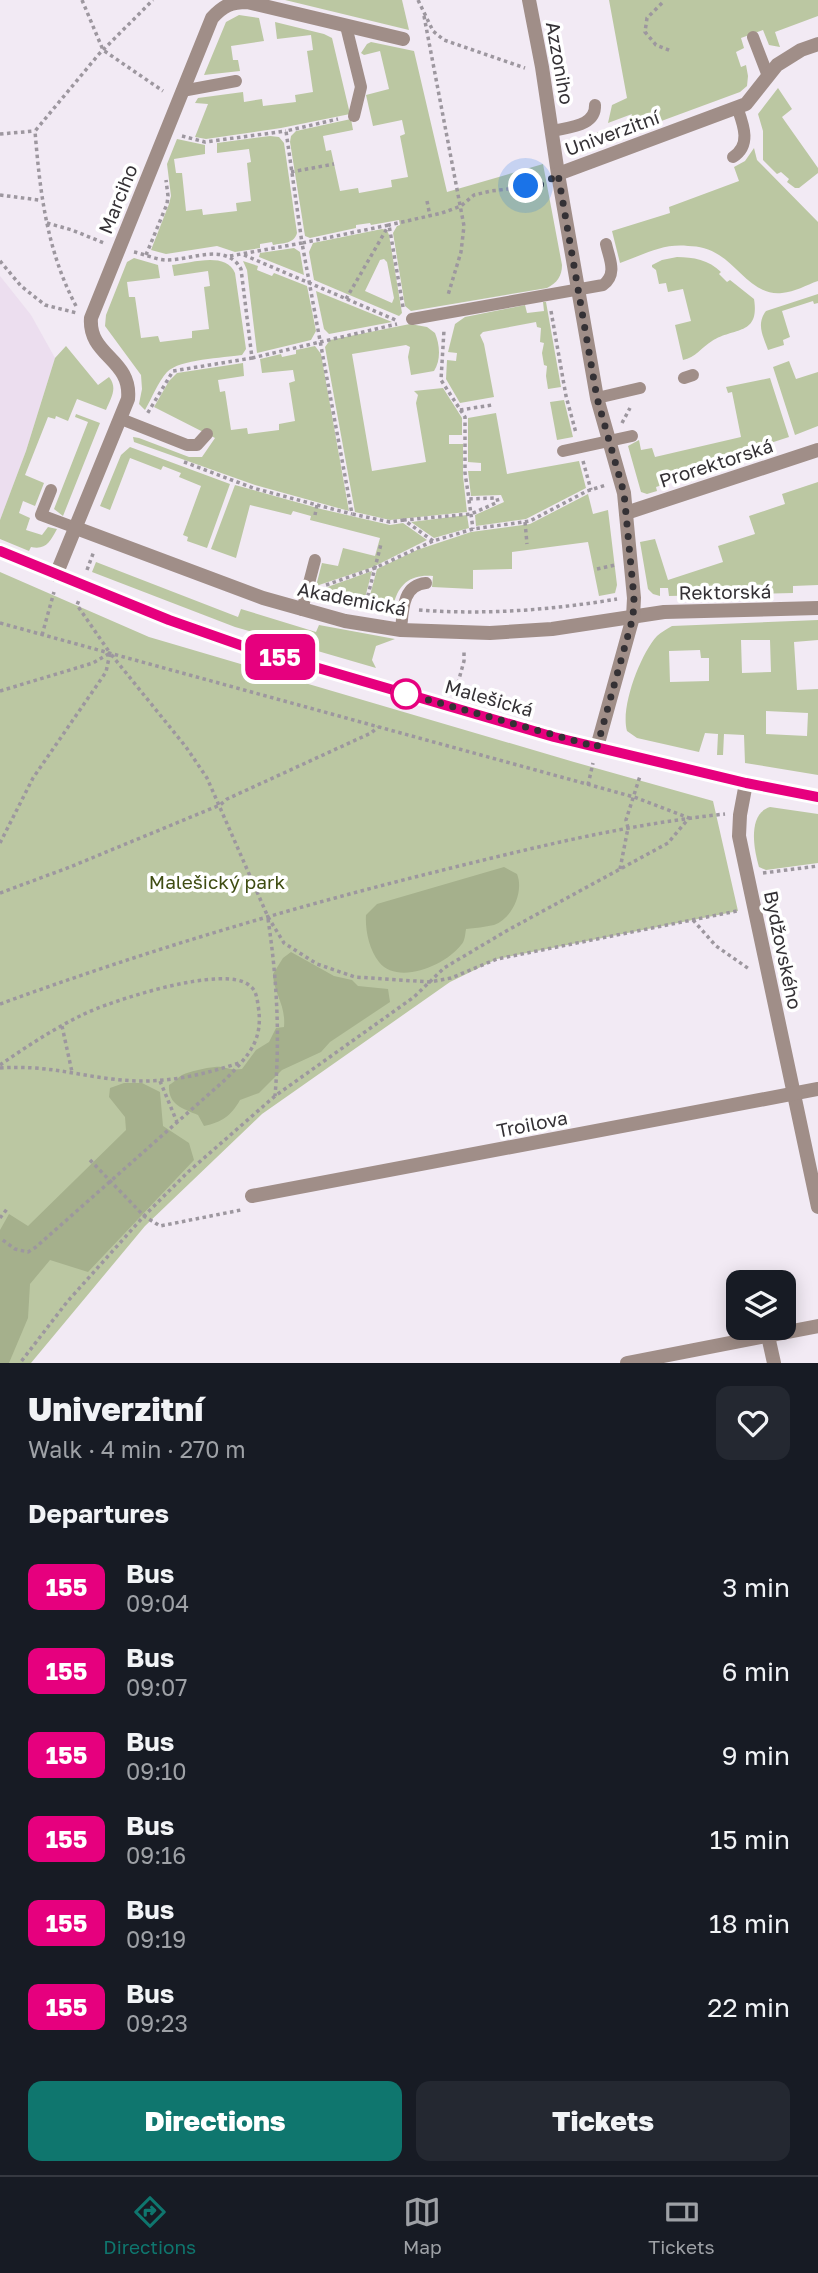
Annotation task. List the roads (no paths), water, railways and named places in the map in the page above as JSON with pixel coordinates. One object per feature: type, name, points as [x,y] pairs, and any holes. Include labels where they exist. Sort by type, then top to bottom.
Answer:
[{"type":"street","name":"Azzoniho","points":[[529,0],[558,174]]},
{"type":"street","name":"Marciho","points":[[56,575],[128,399],[127,378],[122,369],[94,340],[90,330],[91,318],[212,18],[221,8],[233,2],[247,2],[403,39]]},
{"type":"street","name":"Univerzitní","points":[[597,747],[633,617],[634,598],[621,480],[597,398],[558,174],[746,104],[768,76],[788,57],[817,45]]},
{"type":"street","name":"Prorektorská","points":[[626,513],[818,450]]},
{"type":"street","name":"Akademická","points":[[76,528],[263,598],[345,621],[401,630],[464,633],[552,629],[633,617]]},
{"type":"street","name":"Malešická","points":[[0,551],[230,642],[597,747],[746,783],[818,797]]},
{"type":"street","name":"Rektorská","points":[[633,617],[664,612],[818,608]]},
{"type":"street","name":"Bydžovského","points":[[746,783],[739,836],[818,1207]]},
{"type":"street","name":"Troilova","points":[[252,1196],[818,1089]]},
{"type":"street","points":[[796,1330],[818,1325]]},
{"type":"street","points":[[627,1363],[747,1340]]},
{"type":"street","points":[[769,1340],[774,1363]]},
{"type":"lane","points":[[346,26],[361,87],[354,116]]},
{"type":"lane","points":[[753,37],[768,76]]},
{"type":"lane","points":[[180,95],[236,81]]},
{"type":"lane","points":[[552,131],[591,120],[595,105]]},
{"type":"lane","points":[[733,156],[739,153],[745,140],[737,107]]},
{"type":"lane","points":[[412,319],[603,285],[612,276],[606,244]]},
{"type":"lane","points":[[597,398],[640,388]]},
{"type":"lane","points":[[121,419],[187,445],[197,445],[207,434]]},
{"type":"lane","points":[[563,451],[632,436]]},
{"type":"lane","points":[[51,489],[41,515],[76,528]]},
{"type":"lane","points":[[302,610],[315,561]]},
{"type":"lane","points":[[401,630],[403,608],[410,589],[426,583]]},
{"type":"park label","name":"Malešický park","points":[[217,882]]}]
